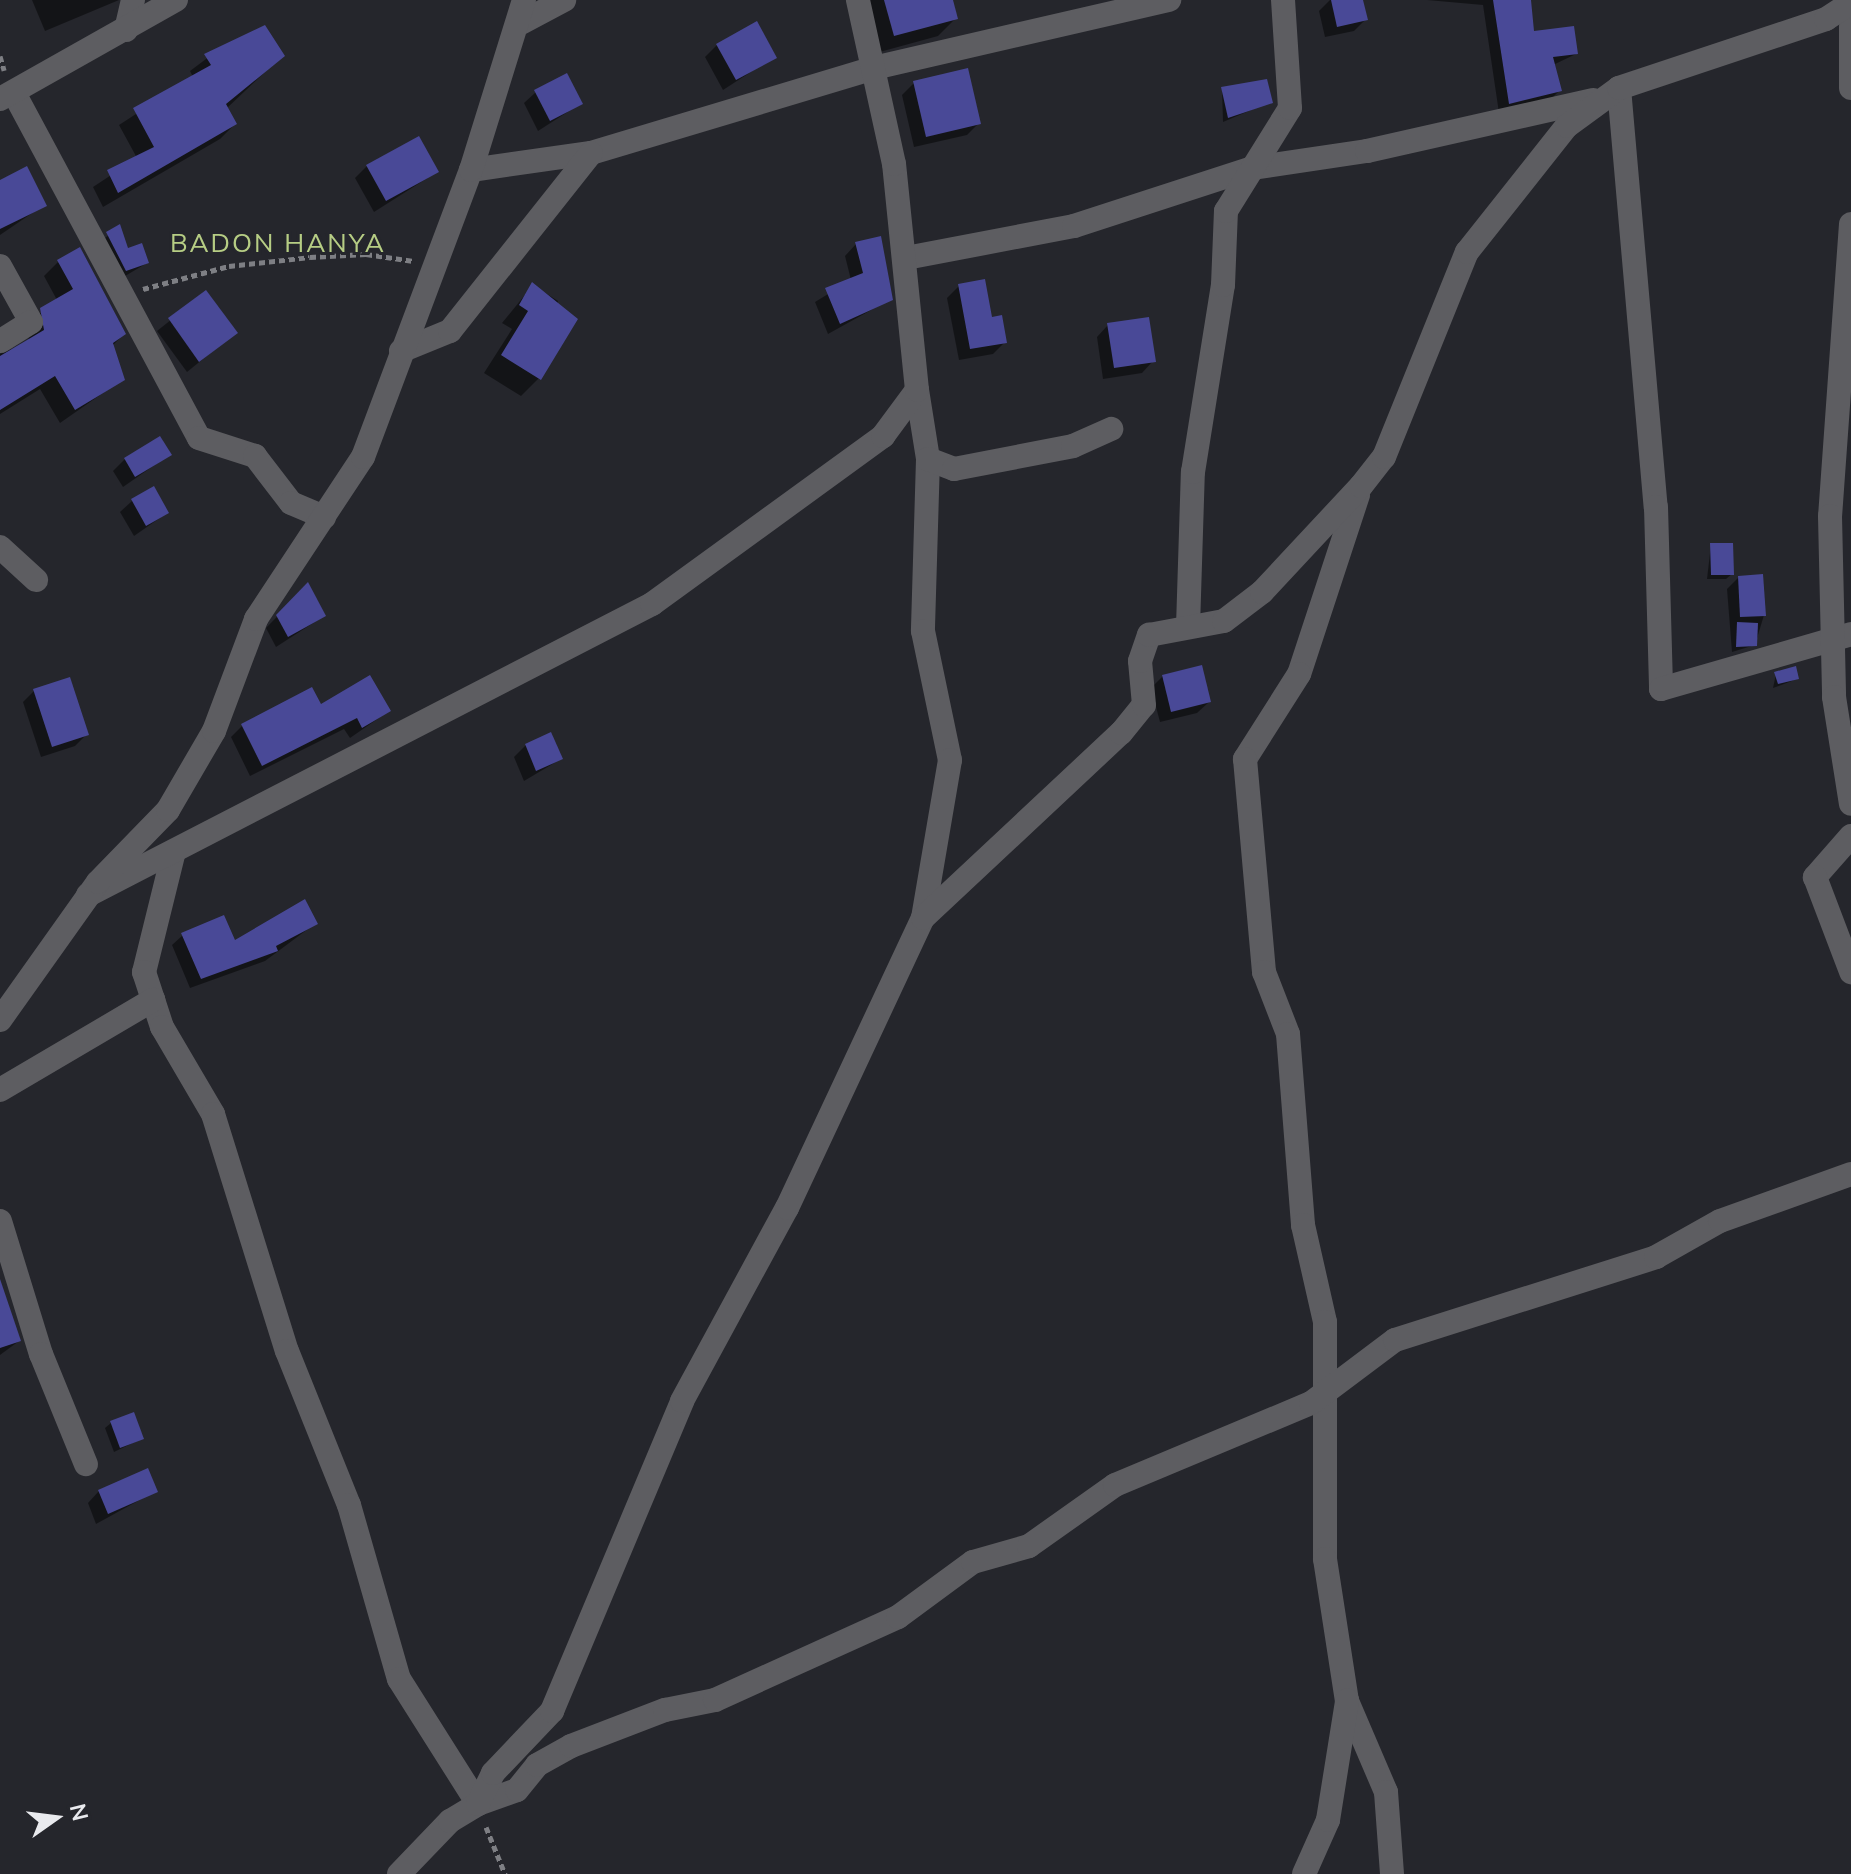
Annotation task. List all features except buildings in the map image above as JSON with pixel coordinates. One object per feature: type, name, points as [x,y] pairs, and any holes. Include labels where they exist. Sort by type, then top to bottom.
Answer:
[{"type":"street","points":[[126,30],[133,0]]},
{"type":"street","points":[[176,0],[7,96],[199,438],[255,456],[291,503],[324,517]]},
{"type":"street","points":[[0,1020],[88,895],[168,810],[192,772],[256,619],[363,457],[471,170],[522,11],[564,0]]},
{"type":"street","points":[[478,1804],[493,1773],[552,1711],[682,1401],[787,1208],[923,918],[950,760],[923,631],[928,459],[917,390],[906,258],[878,67],[858,0]]},
{"type":"street","points":[[471,170],[591,153],[878,67],[1169,0]]},
{"type":"street","points":[[1188,627],[1193,472],[1223,285],[1226,211],[1290,108],[1283,0]]},
{"type":"street","points":[[906,258],[1074,226],[1253,168],[1367,151],[1593,100],[1619,88],[1826,19],[1851,3]]},
{"type":"street","points":[[1851,27],[1851,88]]},
{"type":"street","points":[[1619,88],[1656,507],[1661,689],[1842,636]]},
{"type":"street","points":[[923,918],[1129,724],[1144,705],[1140,661],[1149,635],[1224,621],[1262,592],[1361,486],[1384,457],[1467,252],[1593,100]]},
{"type":"street","points":[[401,351],[450,331],[591,153]]},
{"type":"street","points":[[1851,224],[1830,516],[1842,636],[1851,804]]},
{"type":"street","points":[[0,266],[31,322],[0,341]]},
{"type":"street","points":[[88,895],[652,604],[795,494],[883,436],[917,390]]},
{"type":"street","points":[[928,459],[954,469],[1073,446],[1111,429]]},
{"type":"street","points":[[1361,486],[1299,674],[1245,759],[1264,972],[1288,1034],[1303,1225],[1325,1322],[1325,1559],[1347,1701],[1386,1792],[1392,1874]]},
{"type":"street","points":[[0,547],[36,580]]},
{"type":"street","points":[[1851,836],[1815,877],[1851,972]]},
{"type":"street","points":[[174,851],[144,972],[153,1000],[213,1114],[287,1351],[349,1505],[399,1679],[478,1804]]},
{"type":"street","points":[[0,1090],[153,1000]]},
{"type":"street","points":[[399,1874],[450,1821],[478,1804],[517,1790],[537,1765],[571,1746],[665,1710],[715,1700],[898,1617],[973,1562],[1029,1546],[1115,1485],[1198,1445],[1271,1422],[1325,1391],[1395,1340],[1656,1257],[1720,1221],[1851,1174]]},
{"type":"street","points":[[0,1221],[41,1354],[86,1464]]},
{"type":"street","points":[[1304,1874],[1328,1820],[1347,1701]]},
{"type":"path","points":[[120,298],[229,266],[310,257],[366,254],[433,265]]},
{"type":"path","points":[[478,1804],[505,1874]]},
{"type":"district","name":"BADON HANYA","points":[[278,243]]}]
